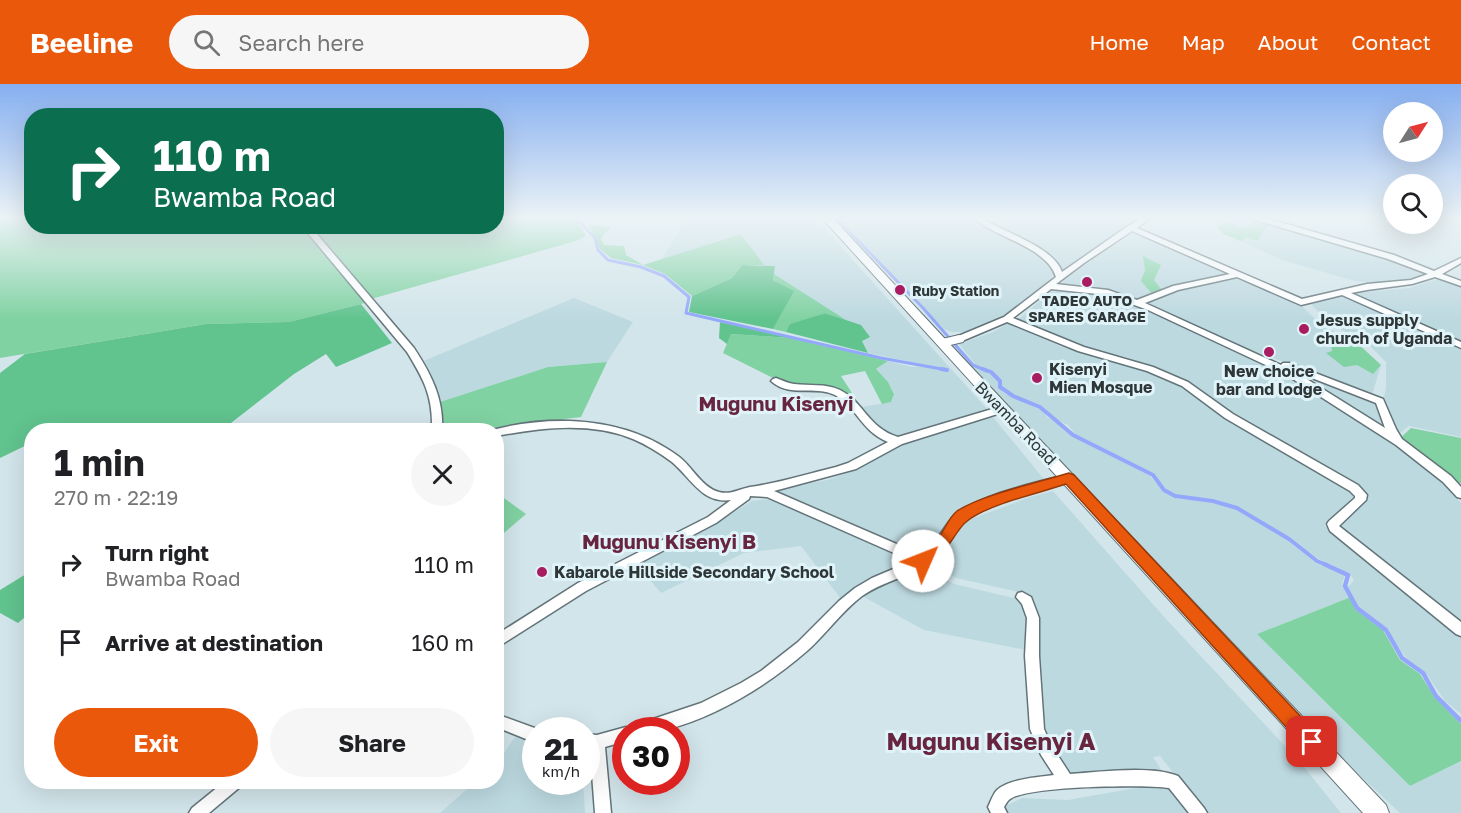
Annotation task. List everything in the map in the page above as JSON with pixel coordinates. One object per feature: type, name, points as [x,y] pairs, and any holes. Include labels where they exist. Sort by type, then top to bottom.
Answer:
[{"type":"main road","name":"Bwamba Road","points":[[857,251],[1378,813]]},
{"type":"street","points":[[327,251],[391,324],[421,369],[434,393],[436,423]]},
{"type":"street","points":[[1037,251],[1049,257],[1059,270],[1060,277]]},
{"type":"street","points":[[942,343],[959,339],[1007,319],[1060,277],[1098,251]]},
{"type":"street","points":[[1183,251],[1301,302],[1413,282],[1461,260]]},
{"type":"street","points":[[1374,251],[1461,284]]},
{"type":"street","points":[[1137,303],[1176,288],[1237,275]]},
{"type":"street","points":[[1050,286],[1108,293],[1137,303],[1250,353],[1297,377],[1400,442],[1447,479],[1461,494]]},
{"type":"street","points":[[1344,293],[1461,345]]},
{"type":"street","points":[[1007,319],[1081,349],[1150,369],[1185,384],[1229,416],[1354,489],[1360,495],[1360,500],[1336,520],[1333,524],[1334,528],[1461,630]]},
{"type":"street","points":[[1250,353],[1380,400],[1391,430],[1400,442]]},
{"type":"street","points":[[776,381],[785,387],[831,390],[853,404],[874,430],[898,441]]},
{"type":"street","points":[[504,432],[574,424],[614,429],[644,440],[676,459],[712,494],[723,498],[822,476],[852,466],[898,441],[1003,409]]},
{"type":"street","points":[[686,717],[748,688],[805,644],[858,592],[923,561],[942,544],[962,516],[982,506],[1069,478]]},
{"type":"street","points":[[1447,479],[1461,478]]},
{"type":"street","points":[[754,492],[825,516],[923,561]]},
{"type":"street","points":[[504,637],[619,566],[712,520],[754,492]]},
{"type":"street","points":[[1022,597],[1027,601],[1033,618],[1032,656],[1037,729],[1046,750],[1065,780]]},
{"type":"street","points":[[504,723],[522,730]]},
{"type":"street","points":[[999,813],[996,807],[1001,797],[1008,791],[1065,780],[1168,779],[1179,786],[1199,813]]},
{"type":"street","points":[[197,813],[226,789]]},
{"type":"street","points":[[600,793],[603,813]]},
{"type":"shaded area","points":[[667,251],[687,251],[662,259]]},
{"type":"shaded area","points":[[754,251],[845,251],[988,410],[954,422],[915,431],[900,438],[875,428],[861,407],[891,402],[894,393],[876,369],[888,361],[912,367],[930,366],[868,353],[862,341],[861,325],[846,320],[774,274],[775,266],[764,265]]},
{"type":"shaded area","points":[[870,251],[1029,251],[1040,257],[1053,273],[1052,277],[1011,314],[985,328],[967,332],[951,332],[944,329]]},
{"type":"shaded area","points":[[1029,251],[1091,251],[1060,273],[1045,259]]},
{"type":"shaded area","points":[[1104,251],[1175,251],[1297,301],[1321,325],[1356,342],[1381,365],[1372,395],[1251,350],[1174,315],[1114,292],[1095,286],[1062,284],[1063,280]]},
{"type":"shaded area","points":[[1262,251],[1365,251],[1429,275],[1412,281],[1384,283],[1355,281],[1282,260]]},
{"type":"shaded area","points":[[1441,278],[1461,287],[1461,343],[1358,297],[1357,293],[1409,288]]},
{"type":"shaded area","points":[[1051,291],[1087,291],[1111,296],[1146,309],[1263,363],[1383,436],[1434,474],[1461,503],[1461,714],[1445,701],[1428,676],[1407,659],[1392,639],[1389,630],[1359,607],[1348,587],[1354,580],[1349,573],[1319,559],[1236,506],[1215,499],[1176,495],[1166,489],[1154,474],[1076,435],[1068,425],[1052,418],[1045,408],[1009,394],[1002,388],[1000,379],[991,370],[976,365],[959,344],[993,332],[1009,323],[1060,346],[1153,373],[1174,383],[1220,414],[1358,496],[1324,525],[1335,533],[1368,495],[1226,411],[1183,378],[1126,357],[1093,350],[1018,320]]},
{"type":"shaded area","points":[[1348,295],[1461,350],[1461,437],[1409,426],[1396,436],[1382,406],[1386,388],[1386,362],[1370,346],[1327,321],[1311,304]]},
{"type":"shaded area","points":[[574,298],[633,322],[607,362],[548,367],[440,402],[431,374],[421,362]]},
{"type":"shaded area","points":[[951,345],[955,345],[972,365],[990,372],[998,380],[998,387],[1004,393],[1044,411],[1047,417],[1068,428],[1071,434],[1150,476],[1163,491],[1178,499],[1212,501],[1238,510],[1287,540],[1315,562],[1345,575],[1342,584],[1351,597],[1257,634],[1410,786],[1461,761],[1461,813],[1400,813],[1337,754]]},
{"type":"shaded area","points":[[1281,365],[1376,403],[1386,428],[1382,427]]},
{"type":"shaded area","points":[[993,417],[1047,483],[975,505],[929,552],[919,555],[774,492],[777,489],[827,480],[859,469],[904,442]]},
{"type":"shaded area","points":[[1053,491],[1166,619],[1300,762],[1341,813],[1205,813],[1160,756],[1153,757],[1162,771],[1139,778],[1073,781],[1042,738],[1031,651],[924,630],[862,596],[908,573],[928,571],[954,584],[1026,601],[1024,593],[956,578],[934,564],[966,521],[1027,498]]},
{"type":"shaded area","points":[[769,499],[842,526],[881,546],[896,558],[899,564],[852,588],[841,599],[801,546],[744,553],[661,593],[636,564],[752,501]]},
{"type":"shaded area","points":[[515,737],[522,739],[522,795],[584,795],[585,813],[440,813],[467,789],[504,789],[504,753]]},
{"type":"shaded area","points":[[1169,782],[1190,813],[991,813],[1022,798],[1068,800]]},
{"type":"green space","points":[[0,251],[325,251],[365,303],[289,322],[206,324],[0,358]]},
{"type":"green space","points":[[331,251],[541,251],[371,299]]},
{"type":"green space","points":[[602,251],[625,251],[626,255],[643,265],[611,258]]},
{"type":"green space","points":[[687,251],[754,251],[764,265],[742,265],[732,278],[692,296],[665,274],[643,265]]},
{"type":"green space","points":[[1143,256],[1161,265],[1154,280],[1165,294],[1152,294],[1141,281],[1145,270]]},
{"type":"green space","points":[[742,265],[775,266],[773,280],[794,291],[773,329],[689,312],[692,296],[732,278]]},
{"type":"green space","points":[[774,274],[846,320],[825,313],[791,324],[786,332],[773,329],[793,291],[773,280]]},
{"type":"green space","points":[[361,304],[392,343],[336,367],[326,354],[294,374],[231,423],[24,423],[24,446],[0,458],[0,373],[25,354],[206,324],[289,322]]},
{"type":"green space","points":[[825,313],[861,325],[870,337],[862,341],[868,353],[786,332],[790,324]]},
{"type":"green space","points":[[720,322],[791,338],[731,334],[727,344],[719,338]]},
{"type":"green space","points":[[731,334],[791,338],[888,361],[876,369],[888,382],[894,394],[891,402],[882,404],[865,371],[841,376],[861,407],[826,391],[778,385],[770,381],[773,378],[723,353]]},
{"type":"green space","points":[[1356,342],[1381,365],[1373,374],[1357,365],[1344,367],[1326,353],[1332,351],[1331,343]]},
{"type":"green space","points":[[607,362],[581,417],[504,427],[504,423],[443,423],[440,402],[548,367]]},
{"type":"green space","points":[[1411,428],[1461,438],[1461,483],[1453,483],[1397,441]]},
{"type":"green space","points":[[504,498],[526,514],[504,533]]},
{"type":"green space","points":[[24,575],[24,618],[18,623],[0,613],[0,590]]},
{"type":"green space","points":[[1351,597],[1355,609],[1383,630],[1400,660],[1420,674],[1434,696],[1461,724],[1461,761],[1410,786],[1257,634]]},
{"type":"waterway","points":[[599,251],[608,260],[641,267],[664,276],[689,297],[686,313],[881,358],[947,370],[941,369]]},
{"type":"waterway","points":[[868,251],[923,308],[973,365],[987,371]]},
{"type":"waterway","points":[[983,369],[991,372],[1000,381],[1000,387],[1013,396],[1040,407],[1073,435],[1153,475],[1164,490],[1175,496],[1213,501],[1237,508],[1289,539],[1317,561],[1327,565]]},
{"type":"waterway","points":[[1324,564],[1348,575],[1345,586],[1357,608],[1386,630],[1402,658],[1423,673],[1436,696],[1461,721]]},
{"type":"place","name":"TADEO AUTO SPARES GARAGE","points":[[1087,282]]},
{"type":"place","name":"Ruby Station","points":[[900,290]]},
{"type":"place","name":"Jesus supply church of Uganda","points":[[1304,329]]},
{"type":"place","name":"New choice bar and lodge","points":[[1269,352]]},
{"type":"place","name":"Kisenyi Mien Mosque","points":[[1037,378]]},
{"type":"place","name":"Kabarole Hillside Secondary School","points":[[542,572]]},
{"type":"district","name":"Mugunu Kisenyi","points":[[776,403]]},
{"type":"district","name":"Mugunu Kisenyi B","points":[[669,541]]},
{"type":"district","name":"Mugunu Kisenyi A","points":[[991,740]]},
{"type":"route","points":[[923,561],[942,544],[962,516],[982,506],[1069,478],[1312,742]]}]
